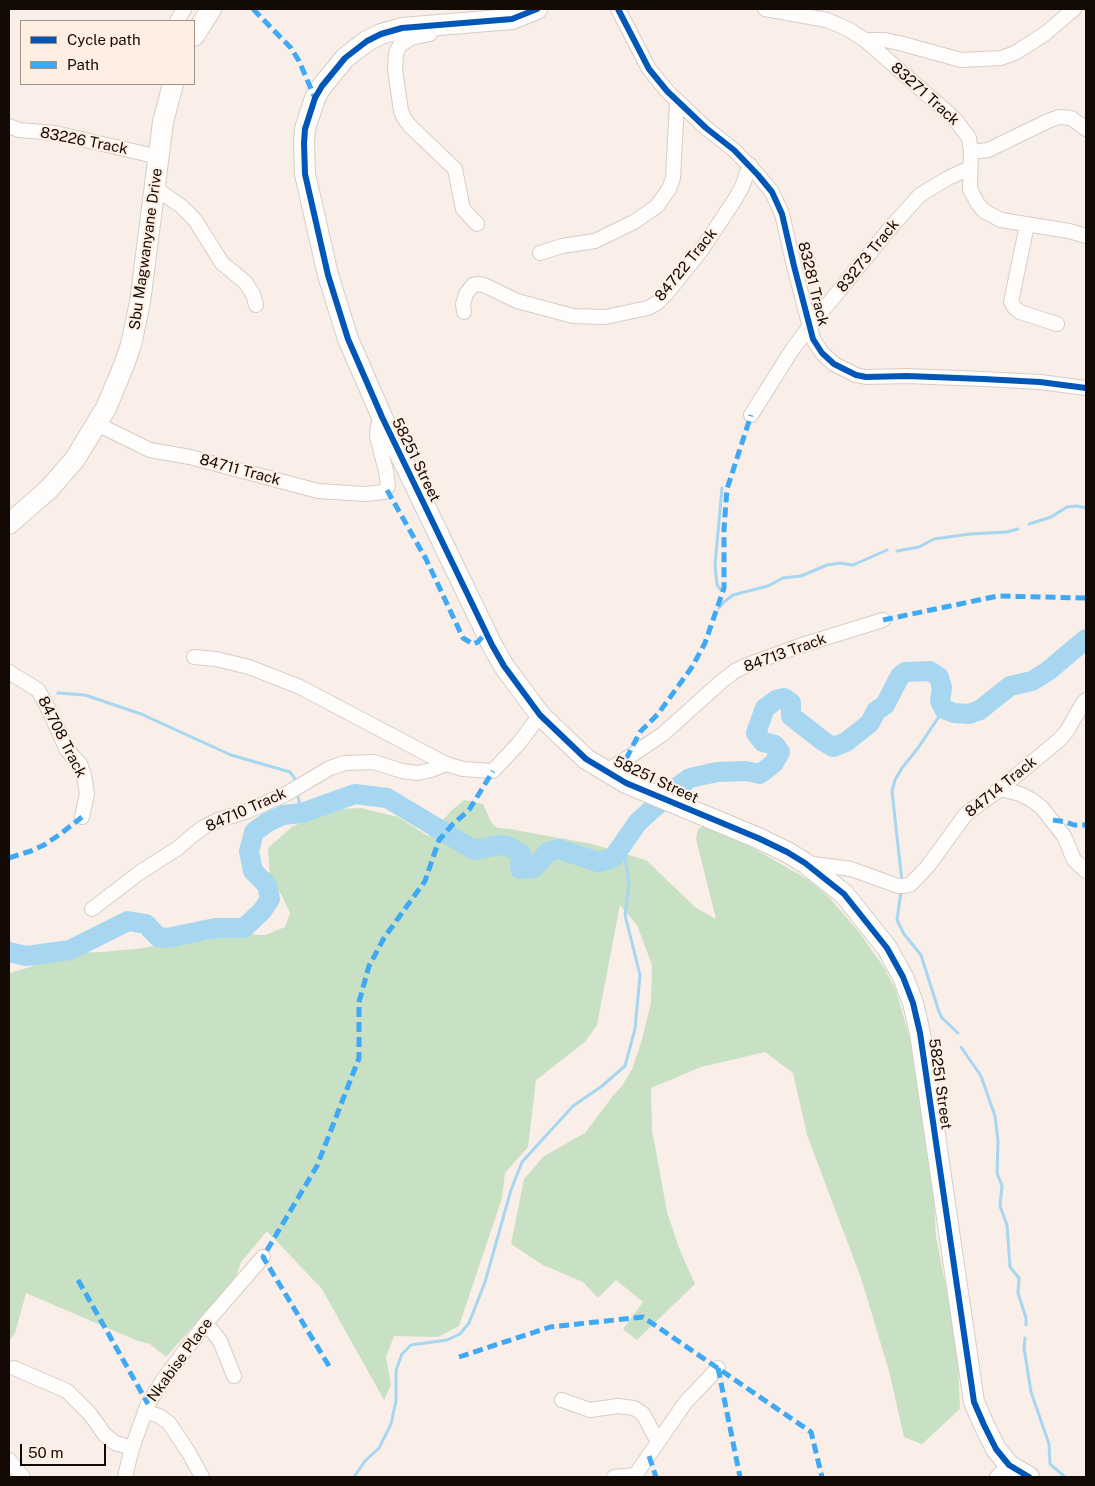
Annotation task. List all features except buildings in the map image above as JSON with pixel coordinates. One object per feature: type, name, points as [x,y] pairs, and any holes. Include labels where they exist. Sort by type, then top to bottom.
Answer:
[{"type":"street","points":[[178,20],[184,9]]},
{"type":"street","points":[[195,34],[211,9]]},
{"type":"street","name":"58251 Street","points":[[537,9],[512,19],[402,28],[381,34],[367,41],[345,58],[322,86],[305,128],[305,174],[328,275],[348,339],[382,417],[492,645],[504,666],[540,715],[586,758],[606,771],[649,794],[758,838],[805,863],[844,894],[887,948],[903,977],[913,1004],[921,1042],[974,1402],[996,1449],[1003,1471],[1029,1477]]},
{"type":"street","name":"83281 Track","points":[[618,9],[649,69],[677,102],[734,150],[772,192],[782,214],[810,326],[817,346],[834,364],[856,375],[866,377],[907,376],[1032,382],[1086,388]]},
{"type":"street","name":"83271 Track","points":[[765,9],[827,20],[848,29],[865,40],[955,119],[969,138],[971,152],[970,188],[984,211],[1001,220],[1069,231],[1086,236]]},
{"type":"street","points":[[865,40],[885,40],[961,60],[1001,58],[1015,52],[1046,33],[1074,9]]},
{"type":"street","points":[[468,24],[457,32],[419,35],[404,41],[396,53],[395,69],[399,102],[404,118],[454,170],[463,210],[477,224]]},
{"type":"street","name":"Sbu Magwanyane Drive","points":[[9,524],[49,489],[74,459],[97,424],[116,387],[131,345],[140,302],[166,106],[173,85]]},
{"type":"street","points":[[540,253],[562,246],[594,241],[634,222],[657,206],[669,189],[673,178],[677,102]]},
{"type":"street","points":[[971,152],[988,150],[1059,117],[1071,118],[1086,129]]},
{"type":"street","name":"83226 Track","points":[[9,126],[19,130],[55,133],[159,157]]},
{"type":"street","name":"84722 Track","points":[[464,312],[466,294],[473,285],[477,284],[484,285],[517,301],[573,316],[605,317],[648,308],[657,303],[666,294],[700,252],[734,202],[750,166]]},
{"type":"street","name":"83273 Track","points":[[751,415],[792,350],[892,226],[920,195],[948,178],[970,168]]},
{"type":"street","points":[[155,188],[181,206],[195,220],[222,262],[245,282],[253,294],[256,305]]},
{"type":"street","points":[[1027,225],[1011,302],[1020,312],[1058,324]]},
{"type":"street","name":"84711 Track","points":[[97,424],[144,448],[190,456],[318,491],[379,494],[387,490],[386,471],[377,436],[378,426],[382,417]]},
{"type":"street","name":"84713 Track","points":[[606,771],[626,760],[663,734],[735,671],[799,646],[882,620]]},
{"type":"street","points":[[194,657],[216,659],[249,667],[300,687],[446,764],[463,769],[493,770],[519,743],[540,715]]},
{"type":"street","name":"84708 Track","points":[[9,672],[38,690],[67,750],[80,764],[87,794],[82,818]]},
{"type":"street","name":"84714 Track","points":[[805,863],[851,869],[890,884],[905,886],[911,884],[928,866],[966,814],[1059,740],[1067,731],[1086,700]]},
{"type":"street","name":"84710 Track","points":[[92,909],[204,828],[218,820],[273,800],[330,768],[345,763],[374,762],[402,771],[418,773],[446,764]]},
{"type":"street","points":[[1000,788],[1020,794],[1042,808],[1064,836],[1074,860],[1086,871]]},
{"type":"street","name":"Nkabise Place","points":[[125,1477],[132,1448],[145,1411],[163,1380],[204,1324],[263,1257]]},
{"type":"street","points":[[204,1324],[220,1341],[234,1376]]},
{"type":"street","points":[[14,1368],[67,1391],[90,1414],[105,1435],[115,1442],[132,1448]]},
{"type":"street","points":[[614,1477],[635,1476],[685,1404],[718,1368]]},
{"type":"street","points":[[562,1400],[590,1410],[618,1406],[634,1408],[643,1414],[658,1442]]},
{"type":"street","points":[[145,1411],[159,1416],[169,1423],[202,1477]]},
{"type":"street","points":[[9,1460],[23,1477]]},
{"type":"green space","points":[[464,800],[483,804],[491,822],[497,828],[592,844],[646,860],[696,908],[716,919],[696,839],[698,829],[705,826],[739,840],[807,879],[827,895],[859,932],[885,969],[896,991],[910,1039],[934,1199],[936,1237],[951,1312],[958,1363],[960,1409],[922,1444],[904,1437],[889,1371],[861,1278],[807,1135],[793,1073],[765,1052],[701,1067],[651,1088],[652,1130],[667,1212],[679,1248],[695,1284],[637,1340],[623,1329],[643,1302],[616,1280],[598,1298],[583,1282],[543,1265],[511,1244],[524,1179],[544,1156],[585,1133],[622,1086],[632,1069],[641,1043],[651,1003],[652,965],[637,925],[620,905],[597,1025],[585,1042],[536,1080],[528,1147],[505,1173],[502,1198],[459,1326],[438,1337],[394,1336],[386,1357],[391,1385],[384,1400],[322,1289],[267,1231],[241,1262],[236,1277],[166,1357],[150,1344],[138,1341],[26,1293],[15,1333],[9,1341],[9,973],[65,953],[144,948],[203,936],[265,935],[285,927],[290,913],[281,894],[270,878],[268,848],[293,826],[340,809],[361,808],[398,817],[428,836]]},
{"type":"waterway","points":[[721,590],[717,585],[715,565],[722,488]]},
{"type":"waterway","points":[[1029,524],[1051,517],[1067,507],[1077,506],[1086,508]]},
{"type":"waterway","points":[[897,551],[919,547],[934,539],[970,534],[1007,532],[1018,529]]},
{"type":"waterway","points":[[719,608],[733,595],[768,586],[783,578],[801,576],[827,565],[840,563],[853,565],[887,550]]},
{"type":"waterway","points":[[9,952],[26,956],[70,950],[128,921],[146,924],[158,937],[167,938],[215,928],[244,928],[262,911],[270,899],[267,885],[253,871],[249,851],[254,832],[268,822],[283,815],[302,813],[355,794],[387,798],[474,850],[500,845],[510,847],[521,854],[520,869],[534,868],[548,852],[558,849],[598,862],[613,858],[638,822],[690,778],[717,772],[746,771],[760,774],[774,763],[780,752],[775,745],[763,742],[756,733],[765,708],[776,700],[784,698],[791,703],[791,716],[833,747],[846,742],[870,723],[876,711],[885,705],[900,676],[905,672],[930,671],[939,677],[942,688],[940,701],[944,709],[954,713],[969,714],[980,710],[1010,686],[1032,681],[1048,671],[1086,639]]},
{"type":"waterway","points":[[58,693],[85,695],[141,714],[231,755],[290,772],[296,784]]},
{"type":"waterway","points":[[902,882],[892,791],[895,780],[902,768],[944,709]]},
{"type":"waterway","points":[[297,793],[302,813]]},
{"type":"waterway","points":[[354,1477],[365,1461],[379,1448],[391,1424],[396,1401],[396,1370],[402,1354],[411,1345],[447,1340],[460,1334],[469,1323],[485,1282],[511,1190],[522,1162],[573,1106],[602,1086],[625,1066],[635,1029],[640,975],[625,915],[629,885],[623,842]]},
{"type":"waterway","points":[[901,892],[897,920],[904,934],[921,955],[942,1018],[958,1033]]},
{"type":"waterway","points":[[961,1047],[981,1076],[995,1116],[998,1141],[997,1173],[1002,1186],[1000,1206],[1007,1225],[1010,1267],[1019,1278],[1018,1293],[1026,1318],[1026,1325]]},
{"type":"waterway","points":[[1025,1338],[1024,1348],[1031,1392],[1049,1444],[1050,1464],[1065,1477]]},
{"type":"marked path","points":[[253,9],[291,48],[299,61],[315,98]]},
{"type":"marked path","points":[[626,759],[640,732],[658,714],[692,667],[705,643],[724,588],[724,529],[727,489],[751,415]]},
{"type":"marked path","points":[[387,490],[426,559],[463,638],[473,644],[478,642],[486,632]]},
{"type":"marked path","points":[[883,620],[998,596],[1086,598]]},
{"type":"marked path","points":[[329,1366],[263,1257],[317,1166],[359,1058],[359,1002],[369,966],[384,938],[425,881],[439,840],[469,810],[493,771]]},
{"type":"marked path","points":[[9,858],[44,845],[82,817]]},
{"type":"marked path","points":[[1053,820],[1074,825],[1086,825]]},
{"type":"marked path","points":[[78,1280],[148,1404]]},
{"type":"marked path","points":[[459,1357],[550,1327],[643,1317],[811,1432],[822,1477]]},
{"type":"marked path","points":[[718,1368],[740,1477]]},
{"type":"marked path","points":[[649,1456],[656,1477]]},
{"type":"cycle path","points":[[537,9],[512,19],[402,28],[381,34],[367,41],[345,58],[322,86],[315,98],[305,129],[305,174],[328,275],[348,339],[382,417],[492,645],[504,666],[540,715],[586,759],[626,783],[758,838],[805,863],[844,894],[887,948],[903,977],[913,1003],[920,1033],[974,1402],[996,1449],[1009,1465],[1029,1477]]},
{"type":"cycle path","points":[[618,9],[649,69],[667,91],[706,128],[734,150],[772,192],[782,214],[813,339],[822,353],[834,364],[856,375],[866,377],[907,376],[983,379],[1040,382],[1086,388]]}]
